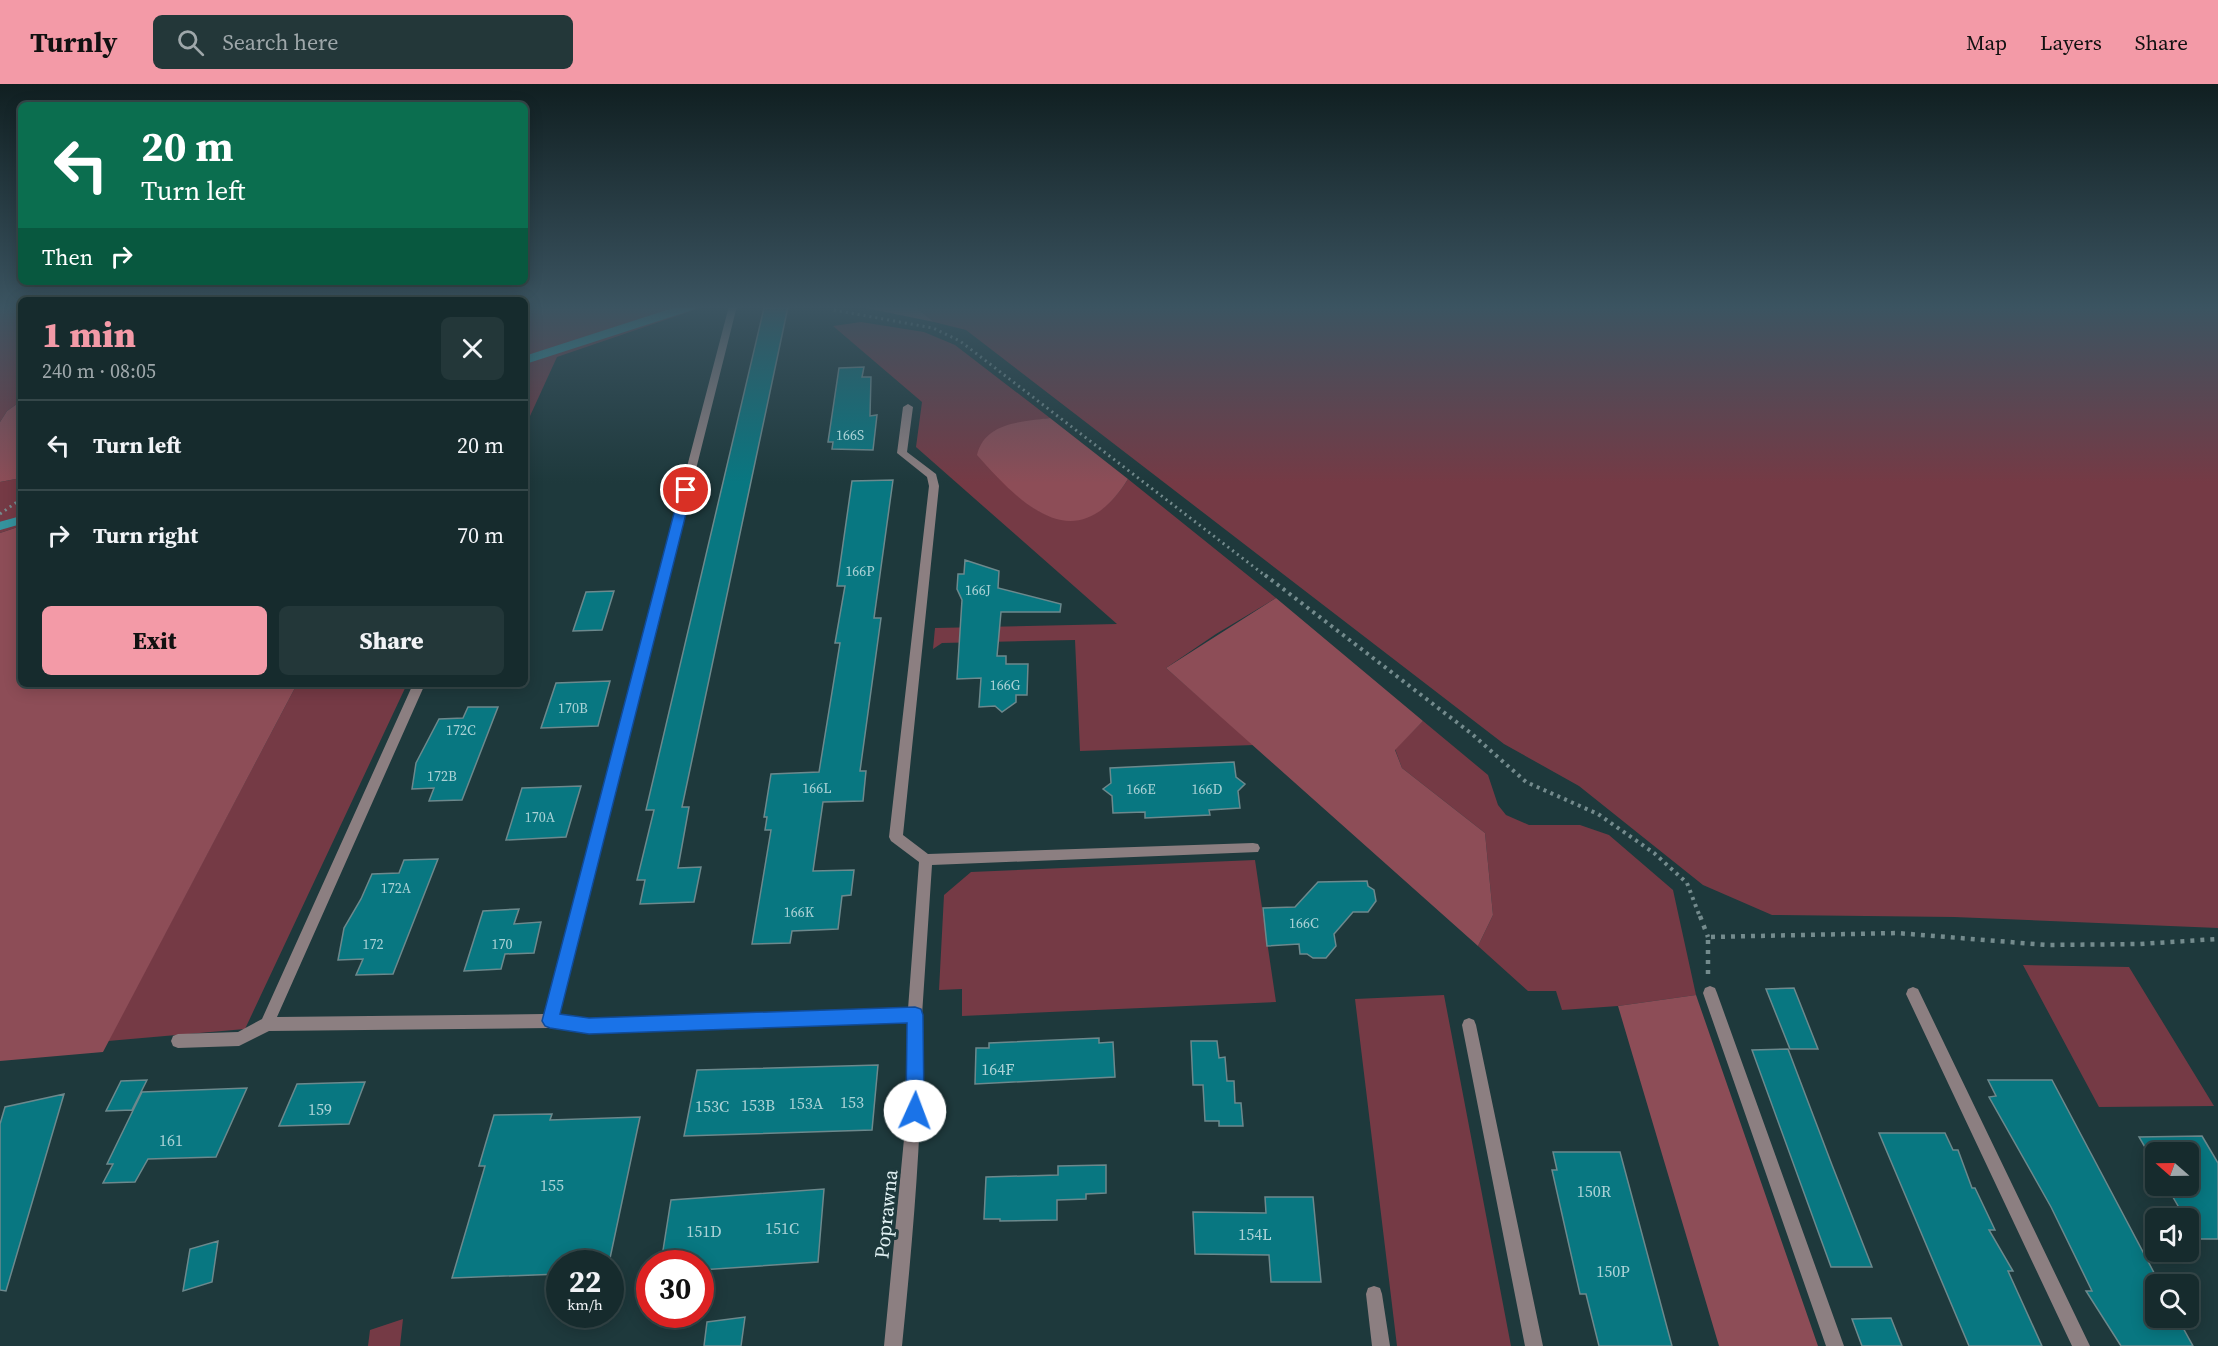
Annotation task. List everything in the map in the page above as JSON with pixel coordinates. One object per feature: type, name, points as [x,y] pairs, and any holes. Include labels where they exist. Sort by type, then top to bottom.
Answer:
[{"type":"street","points":[[550,1021],[718,365]]},
{"type":"street","points":[[908,407],[902,453],[932,476],[934,486],[896,837],[926,860],[1253,848]]},
{"type":"street","points":[[267,1024],[418,687]]},
{"type":"street","name":"Poprawna","points":[[893,1346],[912,1156],[916,1088],[915,1015],[926,860]]},
{"type":"street","points":[[1710,993],[1835,1346]]},
{"type":"street","points":[[1913,994],[2081,1346]]},
{"type":"street","points":[[178,1041],[239,1039],[267,1024],[550,1021],[589,1026],[915,1015]]},
{"type":"street","points":[[1469,1025],[1534,1346]]},
{"type":"street","points":[[1374,1294],[1381,1346]]},
{"type":"path","points":[[991,365],[1472,734],[1526,782],[1598,814],[1654,853],[1686,883],[1708,937],[1706,954],[1710,993]]},
{"type":"path","points":[[0,514],[18,501]]},
{"type":"path","points":[[1708,937],[1897,933],[2047,945],[2139,944],[2218,939]]},
{"type":"shaded area","points":[[0,365],[18,365],[18,403],[7,411],[0,422]]},
{"type":"shaded area","points":[[528,365],[553,365],[528,420]]},
{"type":"shaded area","points":[[879,365],[981,365],[1050,418],[1019,423],[1003,482],[1019,497],[1052,517],[1068,520],[1083,518],[1099,511],[1114,498],[1128,479],[1276,598],[1216,634],[1166,668],[1254,745],[1080,751],[1075,640],[942,643],[933,649],[935,628],[1117,624],[916,447],[922,402]]},
{"type":"shaded area","points":[[1011,365],[2218,365],[2218,928],[1954,917],[1772,915],[1703,885],[1579,786],[1504,744]]},
{"type":"shaded area","points":[[18,403],[18,479],[0,482],[0,422],[7,411]]},
{"type":"shaded area","points":[[1050,418],[1128,479],[1109,504],[1089,517],[1070,521],[1050,517],[1031,507],[1012,492],[977,455],[981,444],[996,430],[1016,423]]},
{"type":"shaded area","points":[[18,479],[18,527],[0,533],[0,482]]},
{"type":"shaded area","points":[[18,527],[18,687],[295,687],[103,1052],[0,1061],[0,533]]},
{"type":"shaded area","points":[[1276,598],[1423,721],[1395,750],[1402,768],[1485,833],[1493,915],[1478,946],[1166,668]]},
{"type":"shaded area","points":[[295,687],[406,687],[245,1029],[108,1041]]},
{"type":"shaded area","points":[[1423,721],[1488,775],[1498,805],[1506,815],[1529,825],[1580,825],[1609,835],[1673,890],[1696,995],[1618,1006],[1562,1010],[1556,991],[1528,991],[1478,946],[1493,915],[1485,833],[1402,768],[1395,749]]},
{"type":"shaded area","points":[[1255,860],[1276,1002],[962,1016],[962,989],[939,990],[944,895],[971,872]]},
{"type":"shaded area","points":[[2023,965],[2129,967],[2214,1106],[2099,1107]]},
{"type":"shaded area","points":[[1444,995],[1511,1346],[1397,1346],[1355,999]]},
{"type":"shaded area","points":[[1696,995],[1818,1346],[1719,1346],[1618,1006]]},
{"type":"shaded area","points":[[403,1319],[400,1346],[368,1346],[370,1330]]},
{"type":"building","points":[[751,365],[776,365],[682,807],[689,807],[678,868],[701,867],[694,902],[640,904],[645,880],[637,880],[654,810],[646,810]]},
{"type":"building","points":[[864,367],[862,377],[871,377],[870,416],[877,415],[873,450],[832,449],[833,442],[828,442],[839,368]]},
{"type":"building","points":[[893,480],[874,618],[881,618],[860,771],[866,771],[863,801],[823,802],[813,871],[854,870],[851,895],[842,896],[838,929],[792,931],[790,943],[752,944],[771,830],[765,830],[767,817],[764,817],[771,774],[819,772],[840,643],[835,643],[845,586],[837,586],[852,481]]},
{"type":"building","points":[[965,560],[999,571],[998,588],[1061,604],[1060,612],[1001,612],[997,656],[1006,656],[1006,664],[1028,664],[1027,695],[1016,695],[1016,702],[1002,712],[995,706],[979,707],[981,678],[957,679],[962,600],[957,589],[958,574],[964,574]]},
{"type":"building","points":[[614,591],[602,630],[573,631],[586,592]]},
{"type":"building","points":[[610,681],[598,726],[541,728],[556,683]]},
{"type":"building","points":[[468,707],[498,707],[462,800],[429,801],[434,788],[412,789],[416,763],[439,719],[463,718]]},
{"type":"building","points":[[1234,762],[1236,777],[1245,784],[1238,791],[1240,808],[1209,810],[1210,815],[1145,818],[1145,812],[1113,813],[1112,796],[1103,789],[1111,783],[1110,768]]},
{"type":"building","points":[[581,786],[566,837],[506,840],[522,788]]},
{"type":"building","points":[[438,859],[393,974],[356,975],[363,959],[338,960],[344,928],[372,874],[399,873],[404,860]]},
{"type":"building","points":[[1367,881],[1368,886],[1374,890],[1376,901],[1368,912],[1353,912],[1334,934],[1336,946],[1326,958],[1313,958],[1307,954],[1300,954],[1299,944],[1267,946],[1263,908],[1295,907],[1318,882]]},
{"type":"building","points":[[519,909],[514,924],[541,922],[534,953],[505,954],[501,969],[464,971],[483,911]]},
{"type":"building","points":[[1794,988],[1818,1049],[1790,1049],[1766,989]]},
{"type":"building","points":[[1099,1038],[1099,1043],[1113,1042],[1115,1077],[975,1084],[976,1048],[989,1048],[989,1043]]},
{"type":"building","points":[[1191,1041],[1217,1041],[1219,1058],[1225,1057],[1227,1081],[1234,1081],[1235,1103],[1241,1103],[1243,1126],[1219,1126],[1219,1121],[1205,1121],[1203,1085],[1193,1085]]},
{"type":"building","points":[[1788,1049],[1872,1267],[1831,1267],[1752,1050]]},
{"type":"building","points":[[878,1065],[872,1130],[684,1136],[697,1070]]},
{"type":"building","points":[[147,1080],[132,1110],[106,1111],[121,1081]]},
{"type":"building","points":[[1988,1080],[2052,1080],[2145,1256],[2145,1262],[2148,1262],[2155,1274],[2145,1274],[2145,1328],[2183,1328],[2193,1346],[2121,1346],[2086,1291],[2092,1291],[2051,1207],[1989,1097],[1996,1096]]},
{"type":"building","points":[[365,1082],[349,1124],[279,1126],[297,1084]]},
{"type":"building","points":[[247,1088],[216,1157],[148,1159],[135,1182],[103,1183],[113,1164],[107,1164],[142,1092]]},
{"type":"building","points":[[64,1094],[6,1291],[0,1290],[0,1124],[5,1107]]},
{"type":"building","points":[[552,1114],[550,1120],[640,1117],[612,1250],[546,1250],[546,1275],[452,1278],[485,1166],[479,1166],[494,1115]]},
{"type":"building","points":[[1879,1133],[1945,1133],[1953,1150],[1958,1150],[1972,1188],[1975,1188],[1995,1230],[1989,1230],[2013,1271],[2008,1271],[2042,1346],[1969,1346]]},
{"type":"building","points":[[2202,1136],[2218,1163],[2218,1239],[2199,1239],[2199,1208],[2179,1208],[2172,1196],[2199,1196],[2199,1142],[2145,1142],[2145,1147],[2139,1137]]},
{"type":"building","points":[[1553,1152],[1620,1152],[1672,1346],[1599,1346],[1586,1294],[1580,1294],[1552,1170],[1557,1170]]},
{"type":"building","points":[[1106,1165],[1106,1193],[1086,1194],[1086,1199],[1057,1200],[1057,1220],[984,1219],[986,1177],[1058,1175],[1058,1166]]},
{"type":"building","points":[[824,1189],[818,1262],[714,1269],[714,1250],[663,1250],[671,1200]]},
{"type":"building","points":[[1265,1197],[1313,1197],[1321,1282],[1271,1282],[1269,1255],[1195,1254],[1193,1212],[1266,1213]]},
{"type":"building","points":[[218,1241],[212,1282],[183,1291],[190,1249]]},
{"type":"building","points":[[745,1317],[741,1346],[704,1346],[706,1328],[714,1328],[714,1321]]},
{"type":"building","points":[[1891,1318],[1902,1346],[1862,1346],[1852,1319]]},
{"type":"waterway","points":[[0,526],[18,521]]},
{"type":"route","points":[[686,490],[550,1021],[589,1026],[915,1015],[915,1111]]}]
